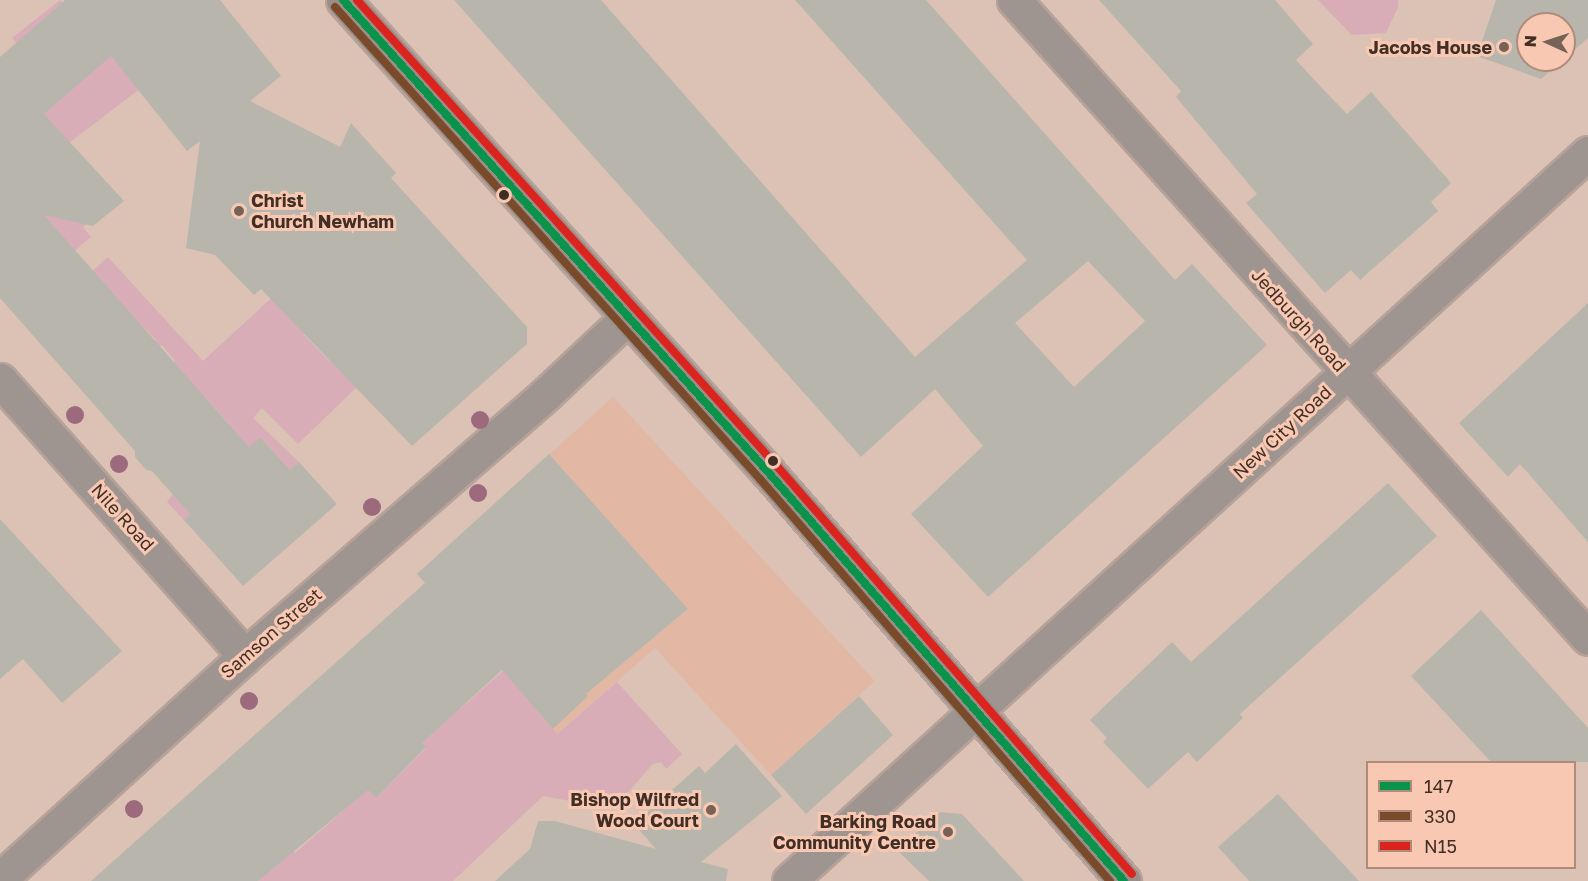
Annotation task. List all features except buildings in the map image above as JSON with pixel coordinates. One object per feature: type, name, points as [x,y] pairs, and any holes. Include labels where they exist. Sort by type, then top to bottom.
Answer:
[{"type":"main road","points":[[343,0],[626,319],[768,472],[1124,881]]},
{"type":"street","name":"Jedburgh Road","points":[[1014,0],[1347,373],[1588,638]]},
{"type":"street","name":"New City Road","points":[[789,881],[1588,153]]},
{"type":"street","name":"Samson Street","points":[[0,879],[244,656],[545,395],[626,319]]},
{"type":"street","name":"Nile Road","points":[[6,401],[244,656]]},
{"type":"shaded area","points":[[60,0],[150,81],[69,143],[92,220],[83,227],[91,237],[46,275],[0,143],[54,83],[12,38]]},
{"type":"shaded area","points":[[1318,0],[1398,0],[1398,7],[1386,33],[1352,35]]},
{"type":"shaded area","points":[[108,257],[203,361],[304,268],[322,316],[303,334],[329,361],[348,344],[387,358],[298,444],[262,408],[253,418],[299,462],[290,470],[260,437],[244,452],[218,490],[184,520],[167,502],[173,494],[163,483],[229,424],[205,397],[179,420],[170,367],[175,361],[162,345],[135,368],[130,363],[156,340],[90,273]]},
{"type":"shaded area","points":[[613,397],[875,681],[771,775],[655,648],[557,734],[417,574]]},
{"type":"shaded area","points":[[422,666],[460,709],[503,671],[557,734],[617,682],[682,754],[666,769],[661,762],[653,764],[613,809],[543,796],[453,881],[259,881],[254,807],[295,853],[342,812],[362,783],[376,798],[426,748],[403,721]]},
{"type":"transit line","name":"147","points":[[343,0],[768,472],[1124,881]]},
{"type":"transit line","name":"N15","points":[[357,0],[776,465],[1132,874]]},
{"type":"transit line","name":"330","points":[[335,7],[760,479],[1110,881]]},
{"type":"place","name":"Jacobs House","points":[[1504,47]]},
{"type":"place","name":"Christ Church Newham","points":[[239,211]]},
{"type":"place","name":"Bishop Wilfred Wood Court","points":[[711,810]]},
{"type":"place","name":"Barking Road Community Centre","points":[[948,832]]}]
